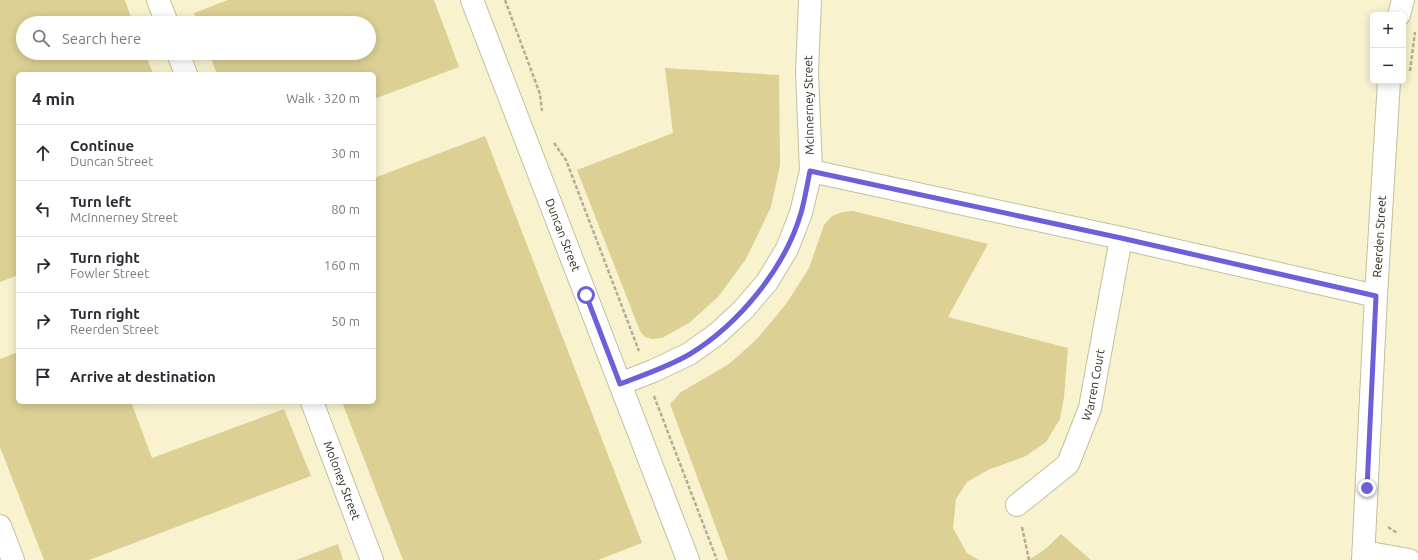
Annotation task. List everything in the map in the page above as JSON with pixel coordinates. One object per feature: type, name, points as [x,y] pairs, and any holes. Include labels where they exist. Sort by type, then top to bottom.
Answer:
[{"type":"street","points":[[158,0],[164,16]]},
{"type":"street","name":"Duncan Street","points":[[472,0],[688,560]]},
{"type":"street","name":"McInnerney Street","points":[[620,384],[647,374],[689,354],[718,334],[767,282],[787,249],[801,213],[810,171],[807,72],[810,0]]},
{"type":"street","points":[[1400,12],[1403,0]]},
{"type":"street","points":[[181,60],[185,72]]},
{"type":"street","name":"Reerden Street","points":[[1363,556],[1376,296],[1389,84]]},
{"type":"street","points":[[810,171],[1121,238],[1376,296]]},
{"type":"street","name":"Warren Court","points":[[1017,505],[1068,464],[1091,401],[1121,238]]},
{"type":"street","name":"Moloney Street","points":[[313,404],[372,560]]},
{"type":"street","points":[[0,526],[13,560]]},
{"type":"street","points":[[1363,556],[1409,560]]},
{"type":"path","points":[[505,0],[540,94],[541,110],[544,116]]},
{"type":"path","points":[[552,137],[566,160],[717,560]]},
{"type":"path","points":[[1017,505],[1029,560]]},
{"type":"shaded area","points":[[0,0],[125,0],[131,16],[16,16],[16,60],[148,60],[152,72],[16,72],[16,276],[0,282]]},
{"type":"shaded area","points":[[228,0],[434,0],[459,67],[376,98],[376,72],[216,72],[212,60],[376,60],[376,16],[195,16],[194,13]]},
{"type":"shaded area","points":[[665,68],[779,75],[780,165],[771,207],[746,259],[718,297],[689,323],[662,338],[652,339],[645,337],[640,331],[577,170],[673,133]]},
{"type":"shaded area","points":[[485,136],[642,543],[598,560],[403,560],[343,404],[376,404],[376,177]]},
{"type":"shaded area","points":[[853,211],[988,244],[948,317],[1068,348],[1064,397],[1060,419],[1046,442],[1026,456],[988,470],[967,482],[956,499],[953,528],[967,553],[979,560],[728,560],[670,404],[681,392],[729,364],[757,339],[786,304],[809,268],[824,225],[832,216],[843,212]]},
{"type":"shaded area","points":[[16,353],[16,404],[132,404],[152,458],[284,409],[311,476],[89,560],[44,560],[0,447],[0,359]]},
{"type":"shaded area","points":[[1061,534],[1091,560],[1027,560],[1041,552]]},
{"type":"shaded area","points":[[338,544],[343,560],[296,560]]},
{"type":"route","points":[[586,295],[620,384],[653,371],[689,354],[718,334],[767,282],[787,249],[801,213],[810,171],[1121,238],[1376,296],[1367,488]]}]
